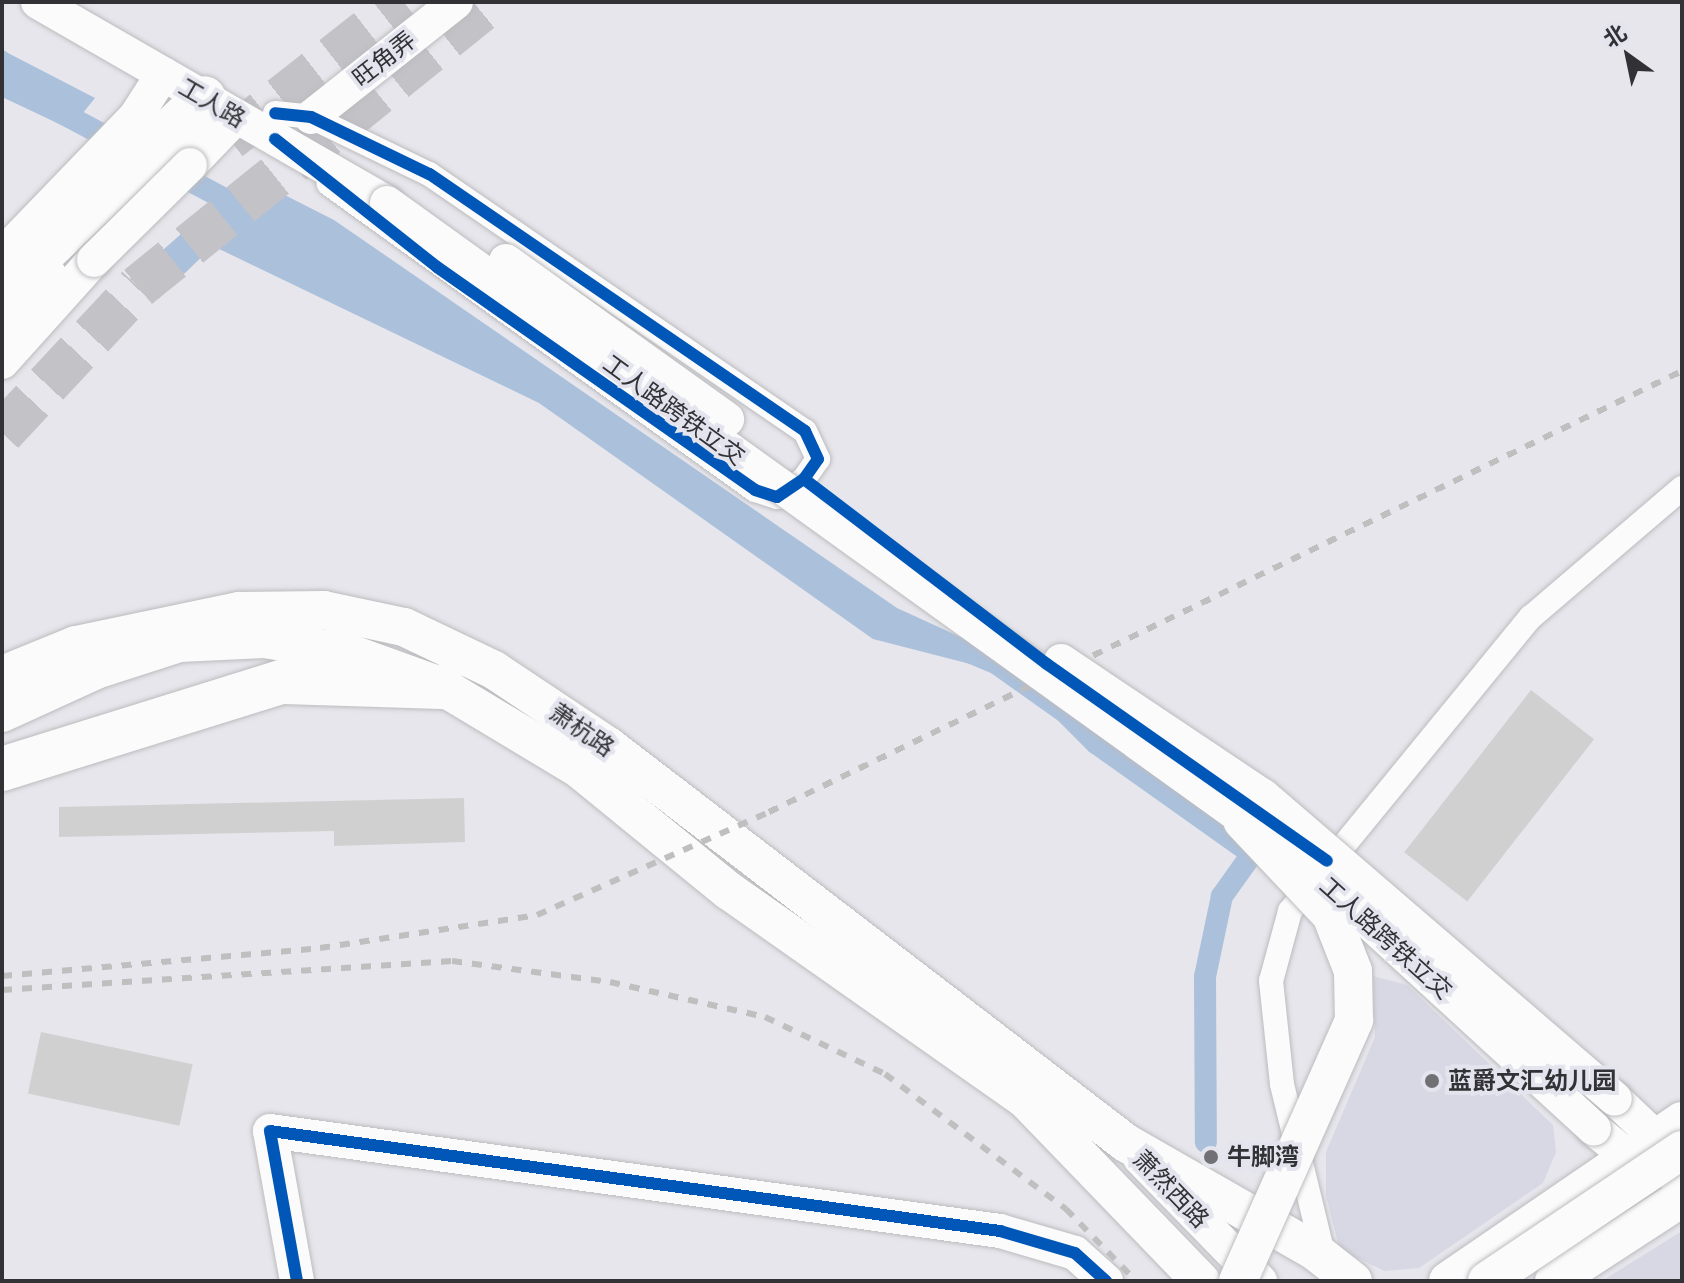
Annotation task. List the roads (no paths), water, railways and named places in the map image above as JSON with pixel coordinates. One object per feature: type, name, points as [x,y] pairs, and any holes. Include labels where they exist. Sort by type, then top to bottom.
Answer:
[{"type":"highway","points":[[2,292],[66,240],[168,143],[220,107]]},
{"type":"highway","points":[[2,769],[282,682],[443,687]]},
{"type":"main road","name":"工人路","points":[[38,2],[220,107],[275,126]]},
{"type":"main road","name":"工人路","points":[[82,2],[275,126],[392,195]]},
{"type":"main road","name":"旺角弄","points":[[311,117],[456,2]]},
{"type":"main road","points":[[163,74],[168,143]]},
{"type":"main road","name":"工人路跨铁立交","points":[[392,195],[1242,821],[1302,861],[1594,1129],[1666,1146]]},
{"type":"main road","name":"工人路跨铁立交","points":[[392,195],[1035,644],[1263,796],[1666,1146]]},
{"type":"main road","points":[[2,255],[66,240]]},
{"type":"main road","points":[[2,323],[66,240]]},
{"type":"main road","points":[[2,362],[66,240]]},
{"type":"main road","name":"萧杭路","points":[[2,675],[76,645],[239,611],[324,610],[404,627],[494,670],[608,746],[667,797],[1079,1101]]},
{"type":"main road","name":"萧杭路","points":[[2,713],[96,670],[179,643],[264,639],[346,652],[443,687],[578,768],[729,891],[1026,1100],[1057,1132]]},
{"type":"main road","points":[[1238,1281],[1354,1020],[1353,971],[1331,915],[1242,821]]},
{"type":"main road","name":"萧然西路","points":[[1079,1101],[1126,1143],[1260,1281]]},
{"type":"main road","points":[[297,1281],[270,1131],[1000,1231],[1075,1253],[1106,1281]]},
{"type":"main road","name":"萧然西路","points":[[1057,1132],[1201,1281]]},
{"type":"main road","points":[[1126,1143],[1339,1270]]},
{"type":"main road","points":[[1666,1146],[1682,1177]]},
{"type":"main road","points":[[1448,1281],[1666,1146]]},
{"type":"main road","points":[[1487,1281],[1666,1146]]},
{"type":"main road","points":[[1516,1281],[1682,1171]]},
{"type":"main road","points":[[1554,1281],[1682,1198]]},
{"type":"street","points":[[311,117],[429,174],[805,431],[818,459],[804,479],[777,497],[755,490],[437,267],[275,126],[311,117]]},
{"type":"street","points":[[1339,1270],[1282,1084],[1271,981],[1290,911],[1531,617],[1682,488]]},
{"type":"water","points":[[2,49],[95,98],[70,129],[2,97]]},
{"type":"water","points":[[247,176],[334,220],[897,608],[989,650],[982,667],[873,639],[539,403],[213,246],[158,299],[130,279]]},
{"type":"waterway","points":[[2,81],[122,145]]},
{"type":"waterway","points":[[170,170],[249,212]]},
{"type":"waterway","points":[[960,648],[996,663],[1065,712],[1096,743],[1252,854],[1222,896],[1205,977],[1206,1142]]},
{"type":"tunnel","points":[[229,139],[404,2]]},
{"type":"tunnel","points":[[2,433],[138,287],[491,2]]},
{"type":"railway","points":[[2,976],[320,948],[537,915],[769,812],[1682,371]]},
{"type":"railway","points":[[2,990],[452,961],[610,982],[765,1017],[885,1074],[1066,1209],[1136,1281]]},
{"type":"place","name":"蓝爵文汇幼儿园","points":[[1432,1081]]},
{"type":"place","name":"牛脚湾","points":[[1211,1157]]}]
